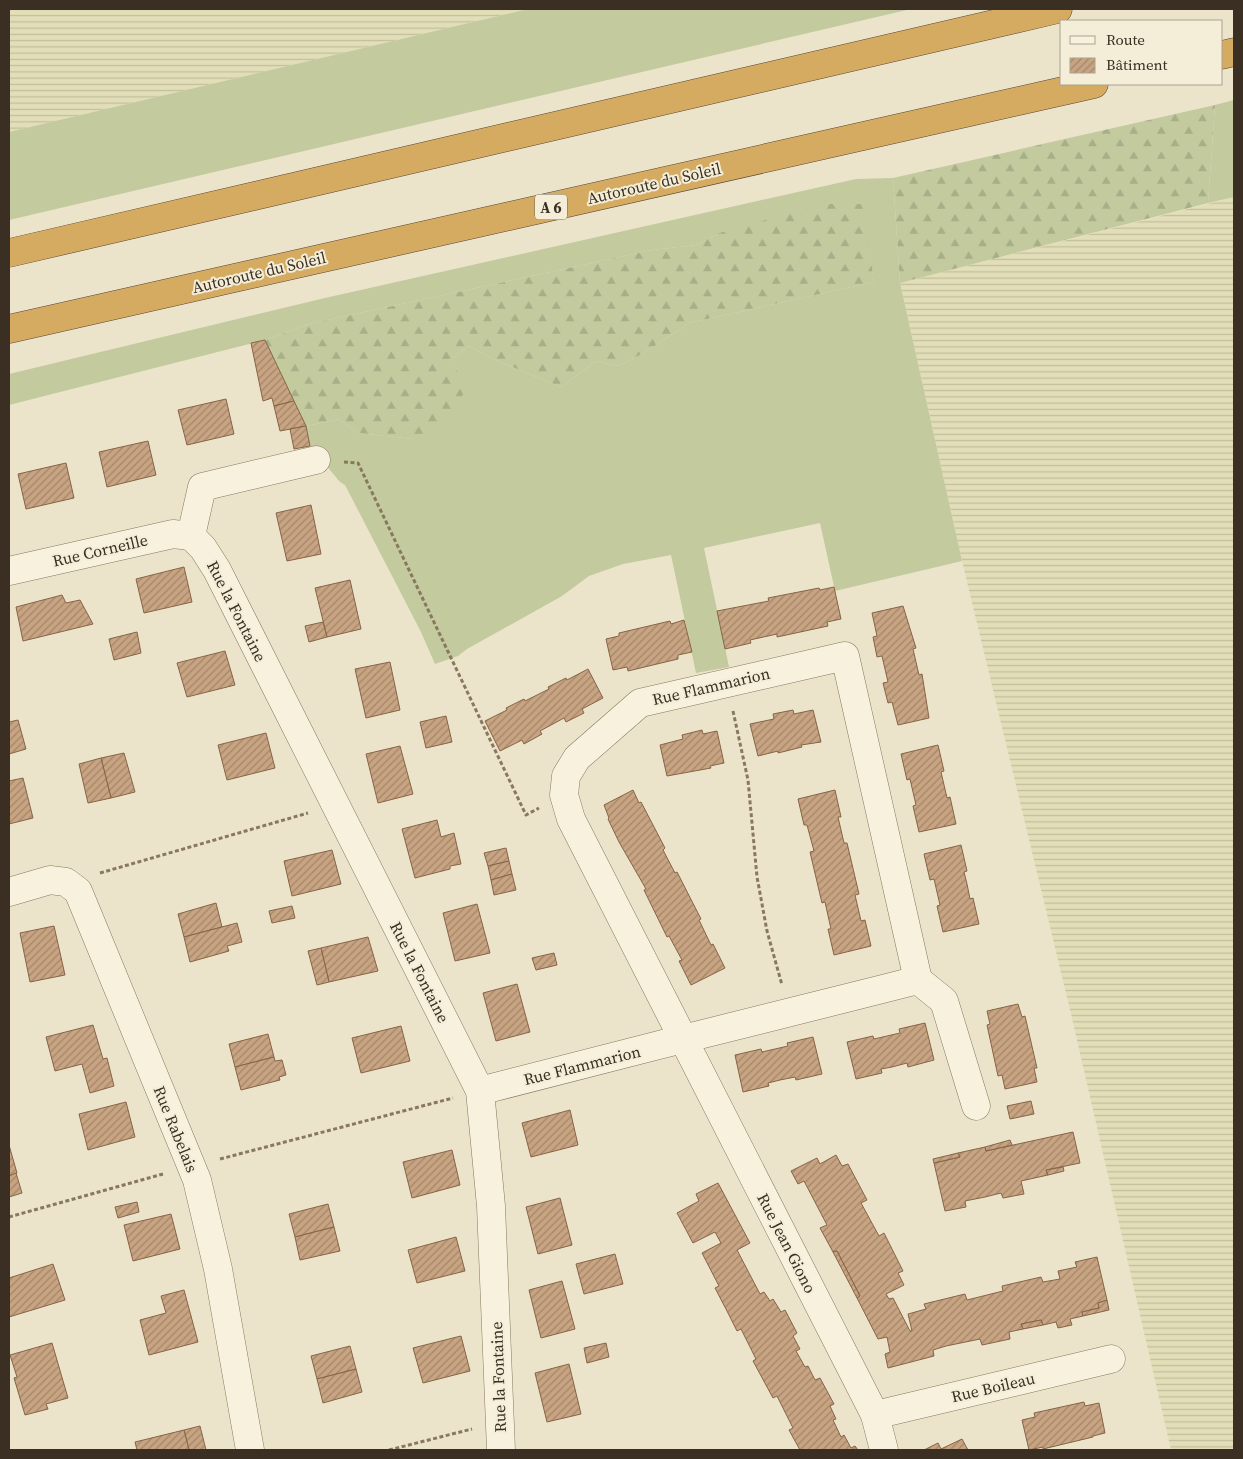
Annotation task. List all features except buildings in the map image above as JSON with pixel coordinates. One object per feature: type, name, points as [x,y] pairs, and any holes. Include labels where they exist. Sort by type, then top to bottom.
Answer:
[{"type":"highway","points":[[9,253],[1058,9]]},
{"type":"highway","name":"Autoroute du Soleil","points":[[9,329],[1090,85]]},
{"type":"street","points":[[191,536],[202,487],[316,460]]},
{"type":"street","name":"Rue Corneille","points":[[9,571],[173,534],[191,536]]},
{"type":"street","name":"Rue la Fontaine","points":[[191,536],[203,548],[217,570],[480,1091],[491,1206],[501,1450]]},
{"type":"street","name":"Rue Flammarion","points":[[480,1091],[918,980],[845,656],[640,703],[577,758],[566,776],[564,795],[571,819],[684,1039]]},
{"type":"street","points":[[9,892],[50,880],[66,882]]},
{"type":"street","name":"Rue Rabelais","points":[[66,882],[78,892],[197,1180],[218,1269],[250,1450]]},
{"type":"street","points":[[918,980],[944,1000],[976,1106]]},
{"type":"street","name":"Rue Jean Giono","points":[[684,1039],[875,1415],[884,1450]]},
{"type":"street","name":"Rue Boileau","points":[[875,1415],[1111,1359]]},
{"type":"path","points":[[316,460],[358,464],[526,815],[564,795]]},
{"type":"path","points":[[726,683],[748,780],[757,877],[767,931],[790,1012]]},
{"type":"path","points":[[66,882],[336,805]]},
{"type":"path","points":[[9,1217],[191,1166],[480,1091]]},
{"type":"path","points":[[389,1450],[500,1422]]},
{"type":"shaded area","points":[[9,9],[528,9],[9,132]]},
{"type":"shaded area","points":[[1234,197],[1234,1450],[1171,1450],[1071,1014],[962,561],[900,283]]},
{"type":"green space","points":[[528,9],[911,9],[9,220],[9,132]]},
{"type":"green space","points":[[1234,100],[1234,197],[1208,203],[1215,105]]},
{"type":"green space","points":[[1215,105],[1208,203],[900,283],[893,178]]},
{"type":"green space","points":[[893,178],[900,283],[962,561],[835,591],[820,523],[704,548],[729,667],[696,673],[671,555],[623,564],[589,576],[562,596],[467,649],[458,656],[435,664],[421,632],[345,485],[340,482],[310,446],[306,426],[339,419],[358,433],[413,439],[448,361],[469,346],[493,359],[561,387],[596,361],[618,366],[644,353],[689,323],[874,282],[862,204],[719,233],[696,245],[652,250],[309,324],[265,340],[9,405],[9,374],[325,298],[856,179]]},
{"type":"green space","points":[[824,204],[863,204],[874,282],[689,323],[644,353],[618,366],[596,361],[561,387],[493,359],[469,346],[448,361],[469,384],[441,433],[413,439],[358,433],[339,419],[306,426],[265,340],[309,324],[652,250],[696,245],[719,233]]}]
